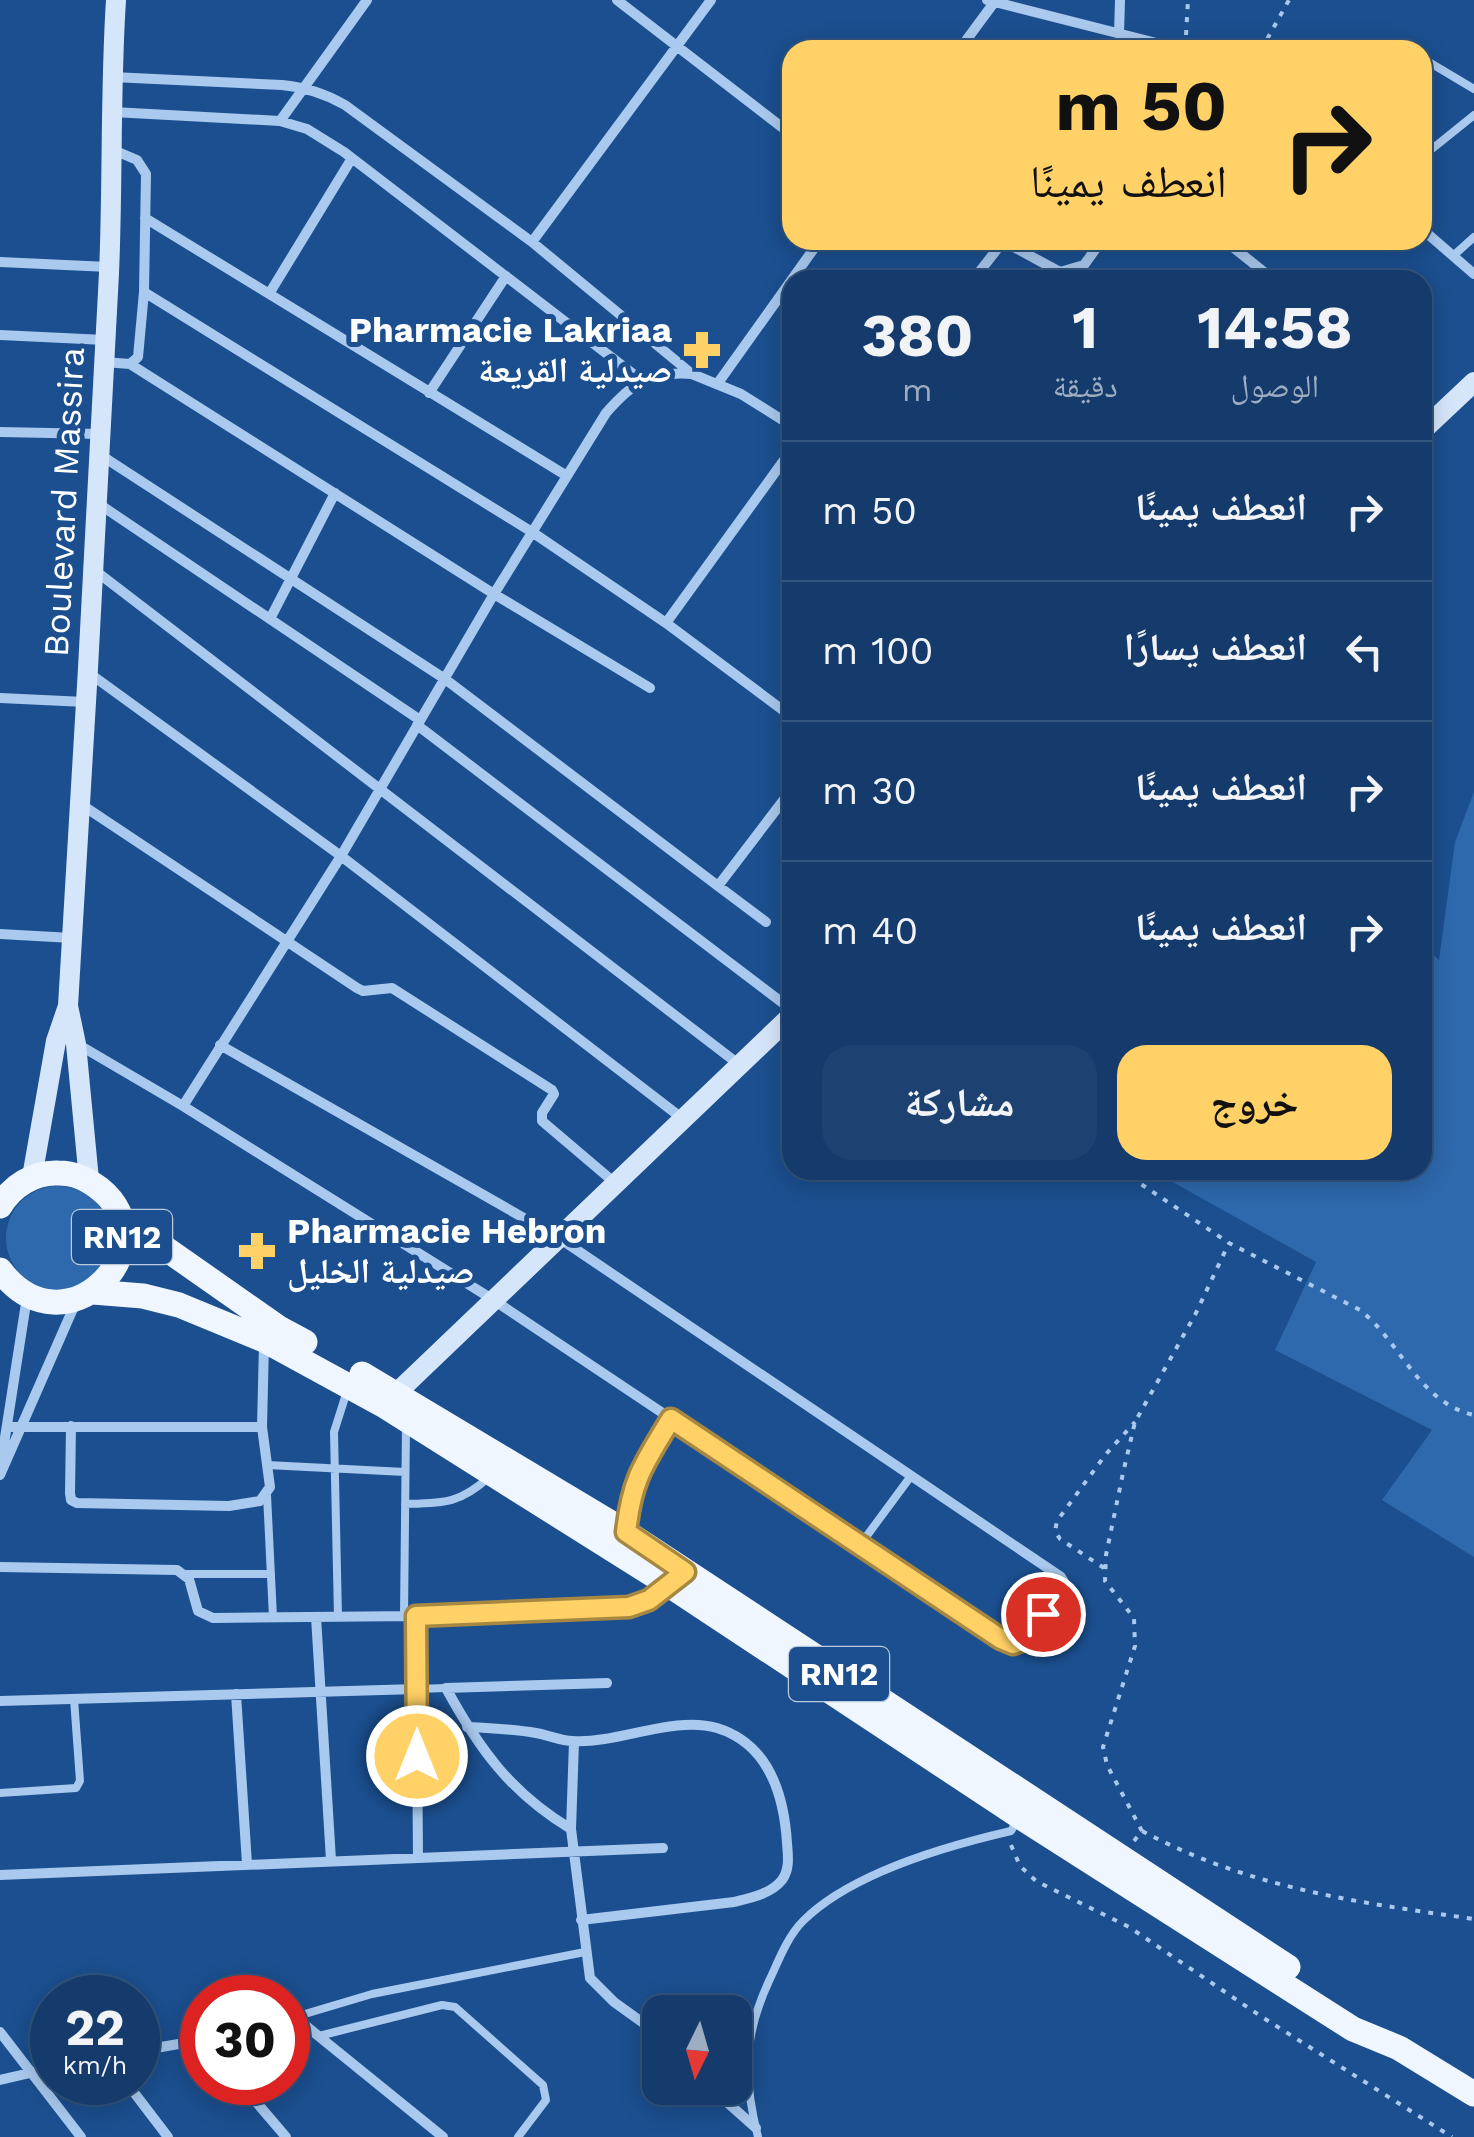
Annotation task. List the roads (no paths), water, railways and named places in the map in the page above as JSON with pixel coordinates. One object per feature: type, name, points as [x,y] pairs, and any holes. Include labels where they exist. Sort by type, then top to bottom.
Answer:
[{"type":"main road","name":"Boulevard Massira","points":[[88,1180],[66,1042],[109,267],[110,112],[116,0]]},
{"type":"main road","points":[[1432,422],[1474,382]]},
{"type":"main road","points":[[390,1399],[782,1023]]},
{"type":"main road","points":[[12,1189],[66,1042]]},
{"type":"main road","name":"RN12","points":[[12,1189],[51,1172],[88,1180],[107,1195],[123,1233],[116,1266],[85,1296]]},
{"type":"main road","name":"RN12","points":[[119,1216],[265,1329],[349,1387],[390,1399],[406,1420],[492,1474],[677,1579],[1020,1815],[1353,2028],[1399,2048],[1474,2094]]},
{"type":"main road","points":[[0,1270],[27,1296]]},
{"type":"main road","name":"RN12","points":[[27,1296],[52,1303],[85,1296],[144,1296],[265,1329],[626,1532],[677,1579]]},
{"type":"main road","name":"RN12","points":[[1020,1815],[1122,1858],[1362,2015],[1399,2048]]},
{"type":"street","points":[[280,121],[367,0]]},
{"type":"street","points":[[617,0],[782,127]]},
{"type":"street","points":[[532,242],[711,0]]},
{"type":"street","points":[[1118,34],[1120,0]]},
{"type":"street","points":[[965,40],[990,2],[1143,40]]},
{"type":"street","points":[[111,77],[305,87],[345,105],[532,242],[692,374]]},
{"type":"street","points":[[110,112],[280,121],[307,130],[352,158],[642,380]]},
{"type":"street","points":[[110,149],[137,160],[146,174],[140,349],[130,364]]},
{"type":"street","points":[[269,294],[352,158]]},
{"type":"street","points":[[145,218],[567,476]]},
{"type":"street","points":[[1432,238],[1474,274]]},
{"type":"street","points":[[1019,250],[1056,270]]},
{"type":"street","points":[[1067,270],[1084,265],[1095,250]]},
{"type":"street","points":[[1236,250],[1262,270]]},
{"type":"street","points":[[0,262],[109,267]]},
{"type":"street","points":[[430,393],[506,276]]},
{"type":"street","points":[[144,292],[532,532],[666,623],[782,710]]},
{"type":"street","points":[[718,384],[782,294]]},
{"type":"street","points":[[0,335],[105,340]]},
{"type":"street","points":[[104,362],[130,364],[650,688]]},
{"type":"street","points":[[183,1106],[341,856],[532,532],[622,395],[642,380],[667,372],[692,374],[761,404],[782,419]]},
{"type":"street","points":[[0,432],[99,444],[289,578],[445,678],[766,922]]},
{"type":"street","points":[[666,623],[782,464]]},
{"type":"street","points":[[270,619],[335,493]]},
{"type":"street","points":[[96,502],[418,722],[782,1004]]},
{"type":"street","points":[[92,568],[741,1066]]},
{"type":"street","points":[[88,673],[341,856],[683,1119]]},
{"type":"street","points":[[0,698],[85,702]]},
{"type":"street","points":[[78,802],[357,988],[392,988],[552,1090],[554,1094],[542,1113],[542,1121],[616,1184]]},
{"type":"street","points":[[718,886],[782,802]]},
{"type":"street","points":[[0,934],[72,938]]},
{"type":"street","points":[[66,1042],[183,1106],[492,1299],[1001,1639],[1013,1644],[1025,1640],[1064,1582],[559,1238],[220,1045]]},
{"type":"street","points":[[0,1471],[27,1296]]},
{"type":"street","points":[[0,1471],[85,1296]]},
{"type":"street","points":[[71,1426],[70,1494],[77,1504],[229,1506],[260,1501],[270,1487],[262,1427],[265,1329]]},
{"type":"street","points":[[626,1532],[630,1495],[638,1474],[671,1419]]},
{"type":"street","points":[[6,1426],[262,1427]]},
{"type":"street","points":[[0,1567],[138,1568],[184,1574],[198,1611],[206,1616],[410,1616],[629,1607],[649,1600],[677,1579]]},
{"type":"street","points":[[410,1616],[416,1688],[418,1856]]},
{"type":"street","points":[[316,1617],[331,1860]]},
{"type":"street","points":[[571,1830],[528,1802],[467,1727],[446,1688],[607,1683]]},
{"type":"street","points":[[0,1701],[416,1688]]},
{"type":"street","points":[[236,1694],[247,1864]]},
{"type":"street","points":[[467,1727],[514,1730],[574,1742],[690,1726],[715,1727],[739,1739],[769,1768],[784,1810],[788,1857],[784,1878],[756,1896],[706,1907],[581,1920]]},
{"type":"street","points":[[574,1742],[571,1830],[590,1978],[642,2021]]},
{"type":"street","points":[[0,1875],[663,1848]]},
{"type":"street","points":[[310,2030],[443,2137]]},
{"type":"street","points":[[0,2032],[30,2072],[0,2080]]},
{"type":"street","points":[[55,2105],[80,2137]]},
{"type":"street","points":[[144,2105],[168,2137]]},
{"type":"street","points":[[259,2105],[286,2137]]},
{"type":"street","points":[[729,2105],[757,2132]]},
{"type":"lane","points":[[1432,64],[1474,89]]},
{"type":"lane","points":[[1432,149],[1474,115]]},
{"type":"lane","points":[[1453,256],[1474,238]]},
{"type":"lane","points":[[338,1617],[334,1432],[349,1387]]},
{"type":"lane","points":[[406,1420],[410,1616]]},
{"type":"lane","points":[[267,1466],[405,1472]]},
{"type":"lane","points":[[405,1504],[448,1503],[471,1493],[492,1474]]},
{"type":"lane","points":[[860,1545],[911,1476]]},
{"type":"lane","points":[[267,1494],[273,1617]]},
{"type":"lane","points":[[184,1574],[271,1574]]},
{"type":"lane","points":[[416,1688],[446,1688]]},
{"type":"lane","points":[[0,1793],[76,1788],[80,1781],[74,1699]]},
{"type":"lane","points":[[757,2132],[746,2083],[751,2026],[776,1966],[803,1922],[874,1874],[1020,1815]]},
{"type":"lane","points":[[310,2012],[372,1994],[585,1952]]},
{"type":"lane","points":[[319,2036],[442,2006],[455,2007],[544,2085],[546,2100],[518,2137]]},
{"type":"place","name":"Pharmacie Lakriaa صيدلية القريعة","points":[[702,350]]},
{"type":"place","name":"Pharmacie Hebron صيدلية الخليل","points":[[257,1251]]}]
